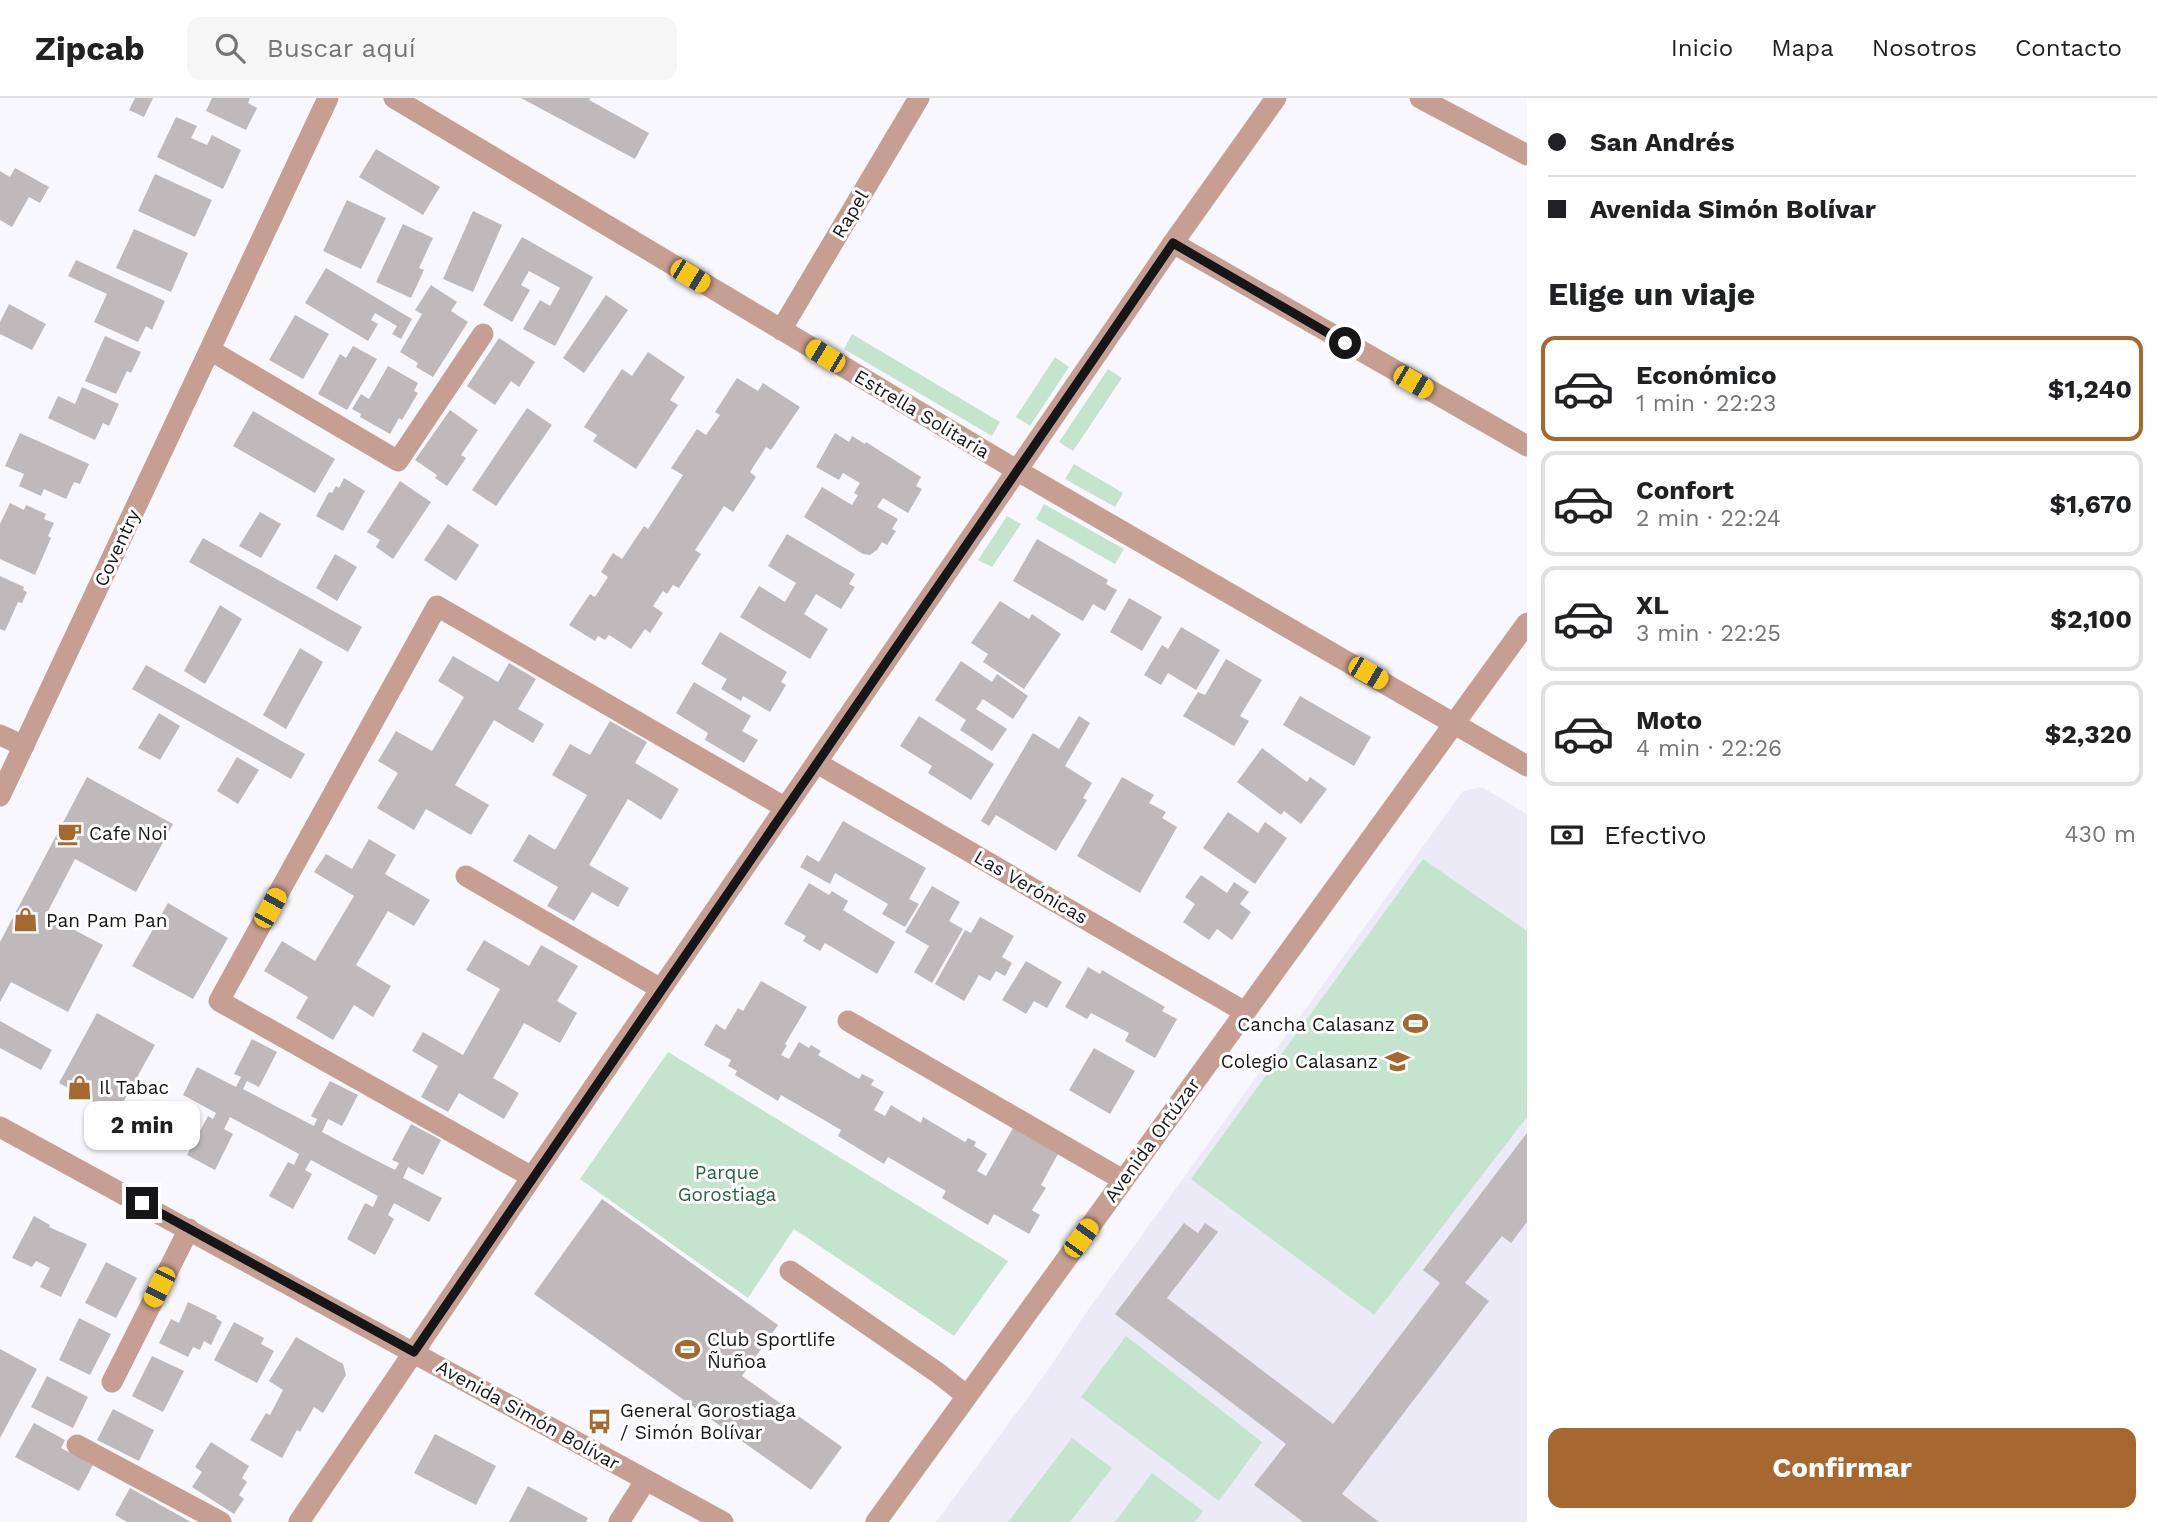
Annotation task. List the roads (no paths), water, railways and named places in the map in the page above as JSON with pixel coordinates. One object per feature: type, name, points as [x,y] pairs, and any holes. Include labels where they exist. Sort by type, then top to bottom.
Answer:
[{"type":"street","name":"Coventry","points":[[0,796],[328,98]]},
{"type":"street","name":"Estrella Solitaria","points":[[394,98],[1017,471],[1527,766]]},
{"type":"street","name":"Rapel","points":[[781,330],[919,98]]},
{"type":"street","points":[[299,1522],[532,1177],[1173,243],[1276,98]]},
{"type":"street","points":[[1420,98],[1527,155]]},
{"type":"street","points":[[1173,243],[1527,446]]},
{"type":"street","points":[[210,350],[398,461],[483,334]]},
{"type":"street","points":[[532,1177],[219,1001],[437,606],[786,808]]},
{"type":"street","name":"Avenida Ortúzar","points":[[876,1522],[1527,623]]},
{"type":"street","points":[[0,735],[24,746]]},
{"type":"street","name":"Las Verónicas","points":[[817,763],[1245,1012]]},
{"type":"street","points":[[466,876],[661,989]]},
{"type":"street","points":[[848,1021],[1123,1180]]},
{"type":"street","name":"Avenida Simón Bolívar","points":[[0,1127],[723,1522]]},
{"type":"street","points":[[112,1382],[189,1229]]},
{"type":"street","points":[[790,1271],[967,1396]]},
{"type":"street","points":[[77,1445],[221,1522]]},
{"type":"street","points":[[619,1522],[646,1480]]},
{"type":"place","name":"Cafe Noi","points":[[69,833]]},
{"type":"place","name":"Pan Pam Pan","points":[[26,920]]},
{"type":"place","name":"Cancha Calasanz","points":[[1415,1024]]},
{"type":"place","name":"Colegio Calasanz","points":[[1398,1061]]},
{"type":"place","name":"Il Tabac","points":[[79,1087]]},
{"type":"place","name":"Club Sportlife Ñuñoa","points":[[687,1350]]},
{"type":"place","name":"General Gorostiaga / Simón Bolívar","points":[[600,1421]]},
{"type":"park label","name":"Parque Gorostiaga","points":[[727,1183]]}]
